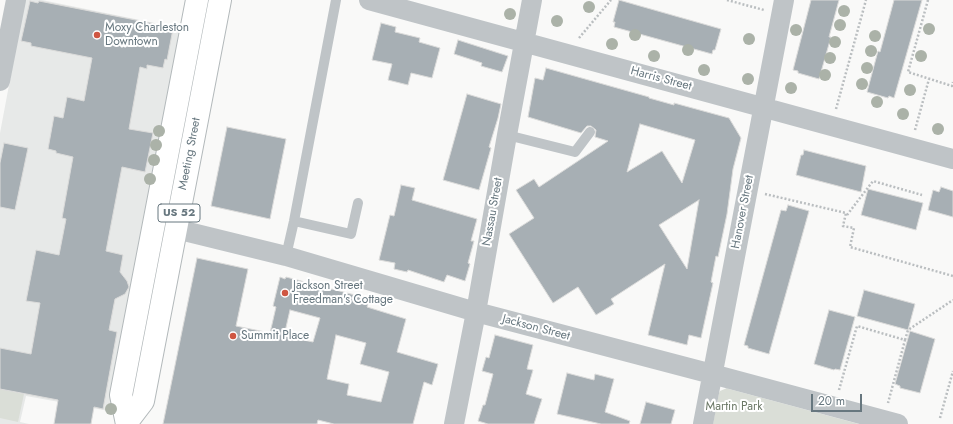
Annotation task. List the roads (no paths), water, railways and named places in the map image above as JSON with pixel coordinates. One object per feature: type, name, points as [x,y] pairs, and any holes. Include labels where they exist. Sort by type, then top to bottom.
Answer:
[{"type":"main road","name":"Meeting Street","points":[[127,423],[121,395],[197,0]]},
{"type":"main road","name":"Meeting Street","points":[[127,423],[143,401],[220,0]]},
{"type":"street","points":[[0,81],[16,0]]},
{"type":"street","name":"Harris Street","points":[[369,0],[953,159]]},
{"type":"street","name":"Nassau Street","points":[[454,424],[476,312],[532,0]]},
{"type":"street","name":"Hanover Street","points":[[703,424],[764,108],[777,6]]},
{"type":"street","name":"Jackson Street","points":[[176,229],[286,256],[476,312],[898,424]]},
{"type":"lane","points":[[286,256],[336,0]]},
{"type":"lane","points":[[507,135],[574,152],[590,132]]},
{"type":"lane","points":[[294,221],[351,234],[358,203]]},
{"type":"place","name":"Moxy Charleston Downtown","points":[[97,35]]},
{"type":"place","name":"Jackson Street Freedman's Cottage","points":[[285,293]]},
{"type":"place","name":"Summit Place","points":[[233,336]]},
{"type":"park label","name":"Martin Park","points":[[734,407]]}]
